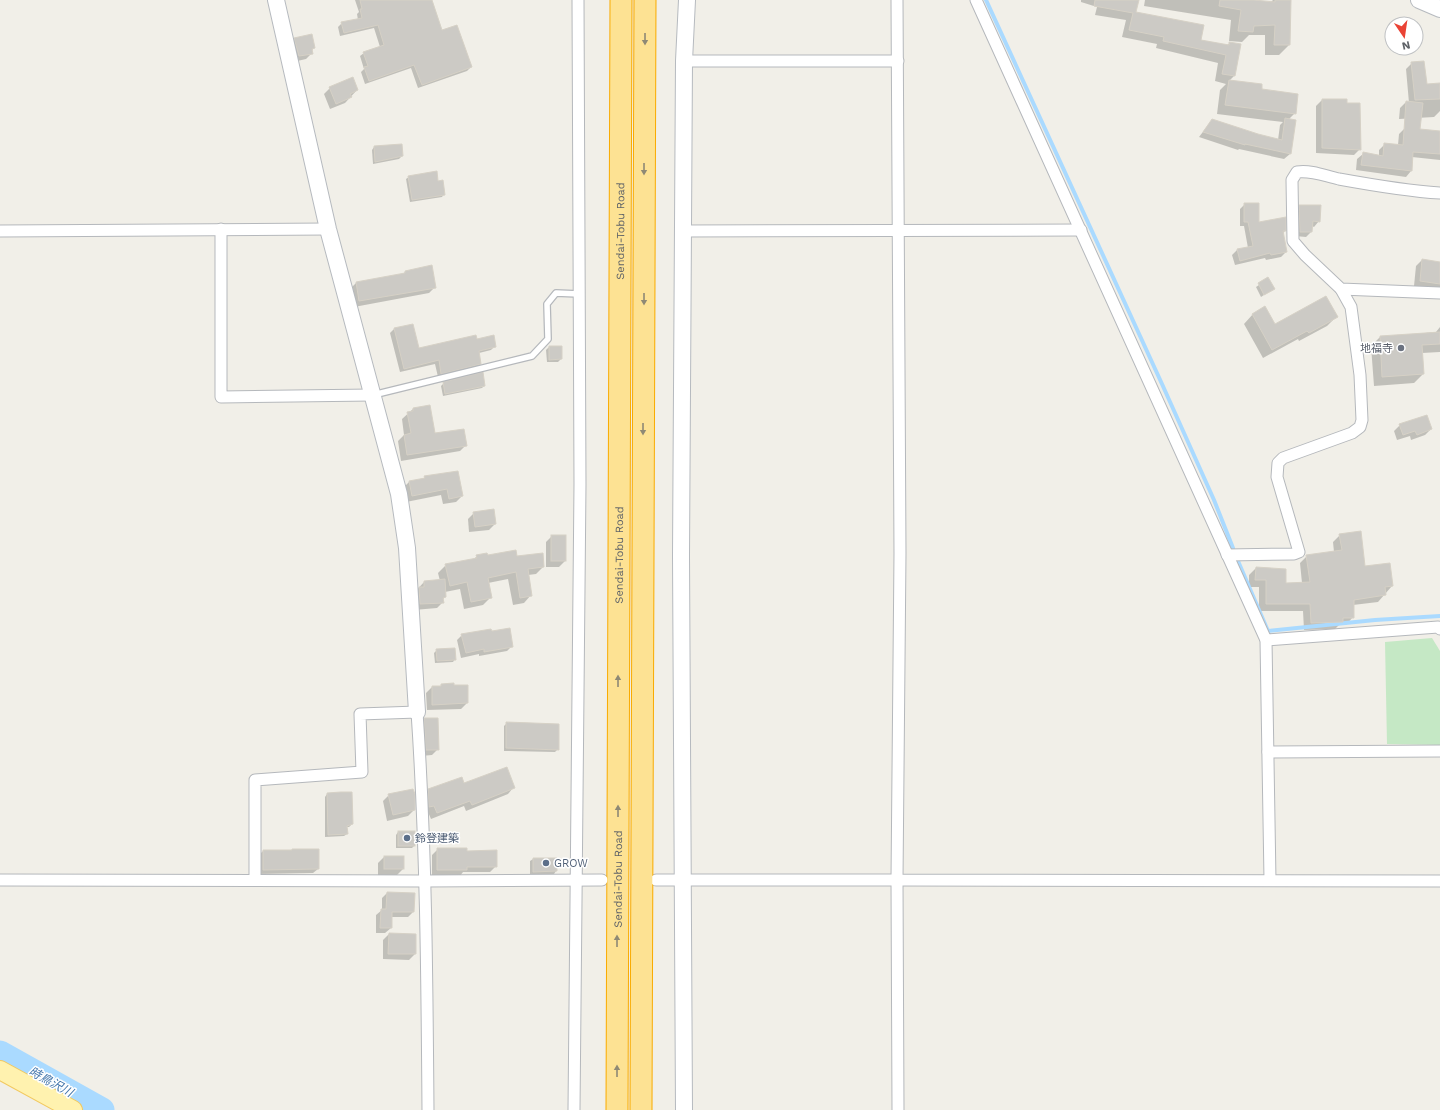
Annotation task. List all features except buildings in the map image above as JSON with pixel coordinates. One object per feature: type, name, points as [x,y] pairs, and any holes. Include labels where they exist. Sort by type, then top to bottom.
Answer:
[{"type":"highway","name":"Sendai-Tobu Road","points":[[617,1110],[621,0]]},
{"type":"highway","points":[[641,1110],[645,0]]},
{"type":"main road","points":[[0,1070],[73,1110]]},
{"type":"street","points":[[276,0],[328,229],[399,494],[407,548],[422,795],[425,881],[428,1110]]},
{"type":"street","points":[[574,1110],[580,484],[580,294],[577,51],[578,0]]},
{"type":"street","points":[[684,1110],[681,548],[684,61],[687,0]]},
{"type":"street","points":[[897,0],[900,560],[897,880],[898,1110]]},
{"type":"street","points":[[976,0],[1266,640],[1270,880]]},
{"type":"street","points":[[1419,0],[1440,9]]},
{"type":"street","points":[[684,61],[898,61]]},
{"type":"street","points":[[1227,555],[1294,554],[1299,552],[1277,478],[1278,463],[1282,458],[1352,433],[1360,427],[1362,420],[1360,375],[1351,307],[1342,289],[1305,256],[1293,241],[1292,180],[1297,172],[1306,171],[1337,179],[1389,188],[1440,193]]},
{"type":"street","points":[[221,229],[221,397],[372,395]]},
{"type":"street","points":[[0,230],[328,229]]},
{"type":"street","points":[[683,231],[1081,230]]},
{"type":"street","points":[[1342,289],[1440,293]]},
{"type":"street","points":[[1266,640],[1438,626],[1440,629]]},
{"type":"street","points":[[255,880],[255,780],[362,772],[360,714],[417,712]]},
{"type":"street","points":[[1268,752],[1440,751]]},
{"type":"street","points":[[0,880],[602,880]]},
{"type":"street","points":[[656,880],[1440,881]]},
{"type":"lane","points":[[372,395],[532,356],[548,339],[547,304],[556,293],[580,294]]},
{"type":"green space","points":[[1432,638],[1440,651],[1440,745],[1387,744],[1385,642]]},
{"type":"waterway","points":[[986,0],[1162,384],[1214,500],[1233,548]]},
{"type":"waterway","points":[[1238,561],[1268,631],[1375,620],[1440,616]]},
{"type":"waterway","name":"時鳥沢川","points":[[0,1053],[102,1110]]},
{"type":"place","name":"地福寺","points":[[1401,348]]},
{"type":"place","name":"鈴登建築","points":[[407,838]]},
{"type":"place","name":"GROW","points":[[546,863]]}]
